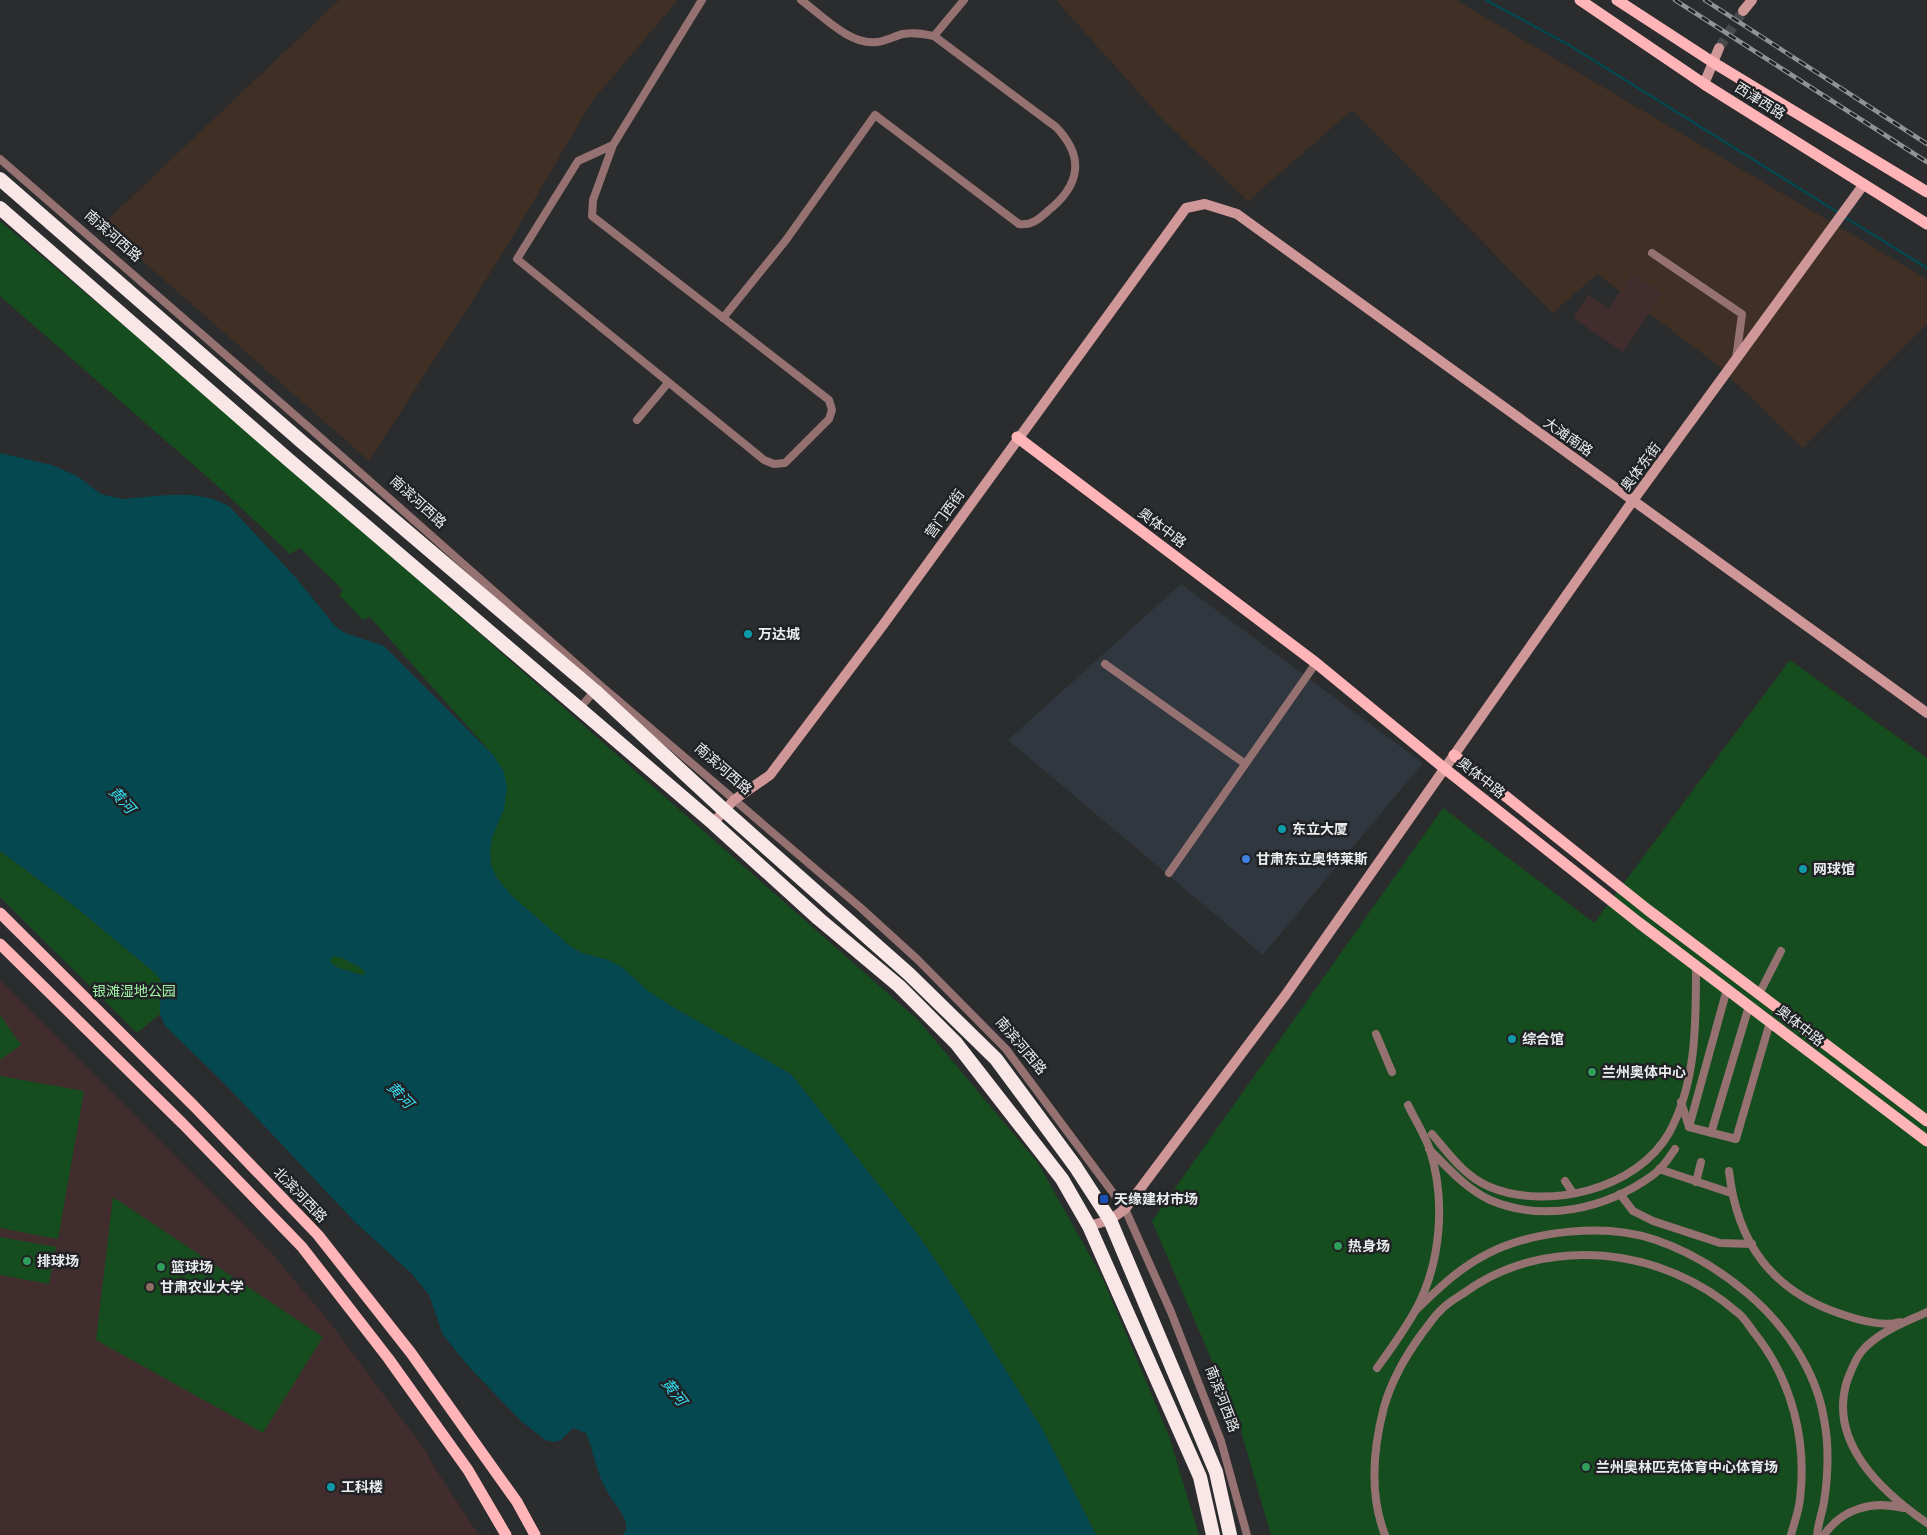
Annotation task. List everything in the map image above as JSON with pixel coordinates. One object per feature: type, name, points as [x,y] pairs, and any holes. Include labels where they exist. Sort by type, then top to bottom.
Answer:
[{"type":"highway","name":"南滨河西路","points":[[0,179],[302,442],[597,688],[725,811],[909,974],[996,1059],[1075,1166],[1110,1220],[1216,1472],[1230,1535]]},
{"type":"highway","points":[[0,208],[91,290],[714,823],[819,919],[899,986],[956,1043],[1062,1179],[1089,1226],[1200,1477],[1213,1535]]},
{"type":"main road","name":"西津西路","points":[[1580,0],[1704,84],[1927,224]]},
{"type":"main road","name":"西津西路","points":[[1617,0],[1714,63],[1927,192]]},
{"type":"main road","name":"奥体中路","points":[[1017,438],[1316,663],[1444,768],[1638,922],[1927,1141]]},
{"type":"main road","name":"奥体中路","points":[[1454,755],[1648,910],[1927,1121]]},
{"type":"main road","name":"北滨河西路","points":[[0,913],[122,1034],[318,1235],[411,1353],[517,1502],[537,1535]]},
{"type":"main road","points":[[0,944],[183,1124],[302,1247],[388,1358],[462,1462],[506,1535]]},
{"type":"main road","points":[[106,1049],[122,1034]]},
{"type":"street","points":[[612,145],[578,161],[517,259],[764,460],[774,464],[785,463],[829,420],[832,410],[828,400],[592,216],[593,200],[612,145],[702,0]]},
{"type":"street","points":[[723,318],[786,240],[875,115],[1013,222],[1025,225],[1031,224],[1062,200],[1071,186],[1076,170],[1075,154],[1068,139],[1056,127],[934,36],[919,33],[903,34],[876,43],[863,42],[852,37],[801,0]]},
{"type":"street","points":[[934,36],[964,0]]},
{"type":"street","points":[[1743,11],[1752,0]]},
{"type":"street","points":[[1704,84],[1719,48]]},
{"type":"street","name":"南滨河西路","points":[[0,159],[312,430],[597,688],[734,800],[868,915],[918,960],[1006,1049],[1065,1126],[1098,1176],[1124,1209],[1171,1312],[1221,1440],[1247,1535]]},
{"type":"street","name":"奥体东街","points":[[1110,1220],[1124,1209],[1284,997],[1634,500],[1864,184]]},
{"type":"street","name":"大滩南路","points":[[1186,208],[1205,204],[1237,214],[1927,713]]},
{"type":"street","name":"营门西街","points":[[714,823],[734,800],[770,775],[882,625],[1186,208]]},
{"type":"street","points":[[1652,254],[1742,314],[1735,363]]},
{"type":"street","points":[[637,420],[668,382]]},
{"type":"street","points":[[1169,873],[1244,763],[1316,663]]},
{"type":"street","points":[[1105,664],[1244,763]]},
{"type":"street","points":[[579,709],[597,688]]},
{"type":"street","points":[[1759,994],[1781,951]]},
{"type":"street","points":[[1432,1134],[1458,1166],[1490,1187],[1527,1197],[1563,1196],[1615,1182],[1646,1163],[1669,1133],[1682,1102],[1692,1064],[1696,1019],[1696,965]]},
{"type":"street","points":[[1689,1127],[1727,989]]},
{"type":"street","points":[[1711,1133],[1749,1006]]},
{"type":"street","points":[[1689,1127],[1736,1139],[1770,1022]]},
{"type":"street","points":[[1376,1034],[1392,1072]]},
{"type":"street","points":[[1682,1102],[1689,1127]]},
{"type":"street","points":[[1408,1105],[1429,1148],[1436,1171],[1438,1200],[1437,1245],[1430,1273],[1416,1310]]},
{"type":"street","points":[[1429,1148],[1456,1176],[1489,1199],[1518,1209],[1552,1213],[1585,1207],[1620,1194],[1654,1175],[1675,1149]]},
{"type":"street","points":[[1696,1182],[1701,1162]]},
{"type":"street","points":[[1659,1169],[1731,1193]]},
{"type":"street","points":[[1729,1171],[1731,1193],[1742,1227],[1761,1261],[1782,1284],[1816,1306],[1853,1319],[1893,1324],[1927,1316]]},
{"type":"street","points":[[1565,1181],[1574,1193]]},
{"type":"street","points":[[1620,1194],[1633,1211],[1652,1221],[1720,1243],[1752,1244]]},
{"type":"street","points":[[1089,1226],[1110,1220]]},
{"type":"street","points":[[1376,1368],[1416,1310],[1447,1280],[1487,1254],[1531,1238],[1567,1232],[1617,1232],[1655,1239],[1700,1260],[1737,1284],[1762,1305],[1785,1332],[1809,1372],[1824,1418],[1827,1455],[1824,1500],[1816,1535]]},
{"type":"street","points":[[1385,1535],[1374,1492],[1376,1446],[1388,1395],[1404,1357],[1441,1309],[1484,1278],[1530,1260],[1587,1253],[1636,1259],[1686,1277],[1739,1313],[1768,1350],[1790,1395],[1802,1453],[1800,1501],[1791,1535]]},
{"type":"street","points":[[1927,1312],[1887,1332],[1862,1350],[1852,1368],[1845,1389],[1843,1415],[1849,1439],[1862,1463],[1877,1483],[1905,1508],[1927,1523]]},
{"type":"street","points":[[1824,1535],[1833,1522],[1841,1516],[1861,1507],[1887,1504],[1905,1508]]},
{"type":"shaded area","points":[[339,0],[678,0],[593,100],[501,256],[369,461],[102,225]]},
{"type":"shaded area","points":[[1056,0],[1456,0],[1927,279],[1927,324],[1803,448],[1715,363],[1597,274],[1553,313],[1352,110],[1248,201],[1164,121]]},
{"type":"shaded area","points":[[1632,274],[1662,293],[1623,352],[1573,318],[1588,295],[1609,308]]},
{"type":"shaded area","name":"甘肃东立奥特莱斯","points":[[1181,584],[1423,763],[1263,955],[1008,740]]},
{"type":"shaded area","name":"甘肃农业大学","points":[[0,980],[269,1250],[331,1324],[428,1454],[431,1462],[479,1535],[0,1535]]},
{"type":"green space","points":[[0,221],[262,442],[918,1020],[1038,1163],[1103,1279],[1169,1436],[1199,1535],[1096,1535],[1043,1430],[959,1295],[919,1236],[791,1074],[676,1009],[648,991],[622,967],[608,960],[582,953],[570,946],[512,896],[497,878],[491,865],[489,851],[492,838],[504,809],[504,772],[494,756],[370,617],[363,620],[339,595],[343,590],[300,548],[290,554],[221,489],[0,296]]},
{"type":"green space","name":"兰州奥体中心","points":[[1790,660],[1927,758],[1927,1535],[1271,1535],[1238,1421],[1152,1221],[1443,808],[1594,923]]},
{"type":"green space","name":"银滩湿地公园","points":[[0,851],[73,905],[154,972],[161,980],[160,1014],[137,1033],[0,897]]},
{"type":"green space","points":[[333,956],[343,958],[364,970],[365,974],[362,975],[336,967],[330,961]]},
{"type":"green space","points":[[0,1015],[21,1045],[0,1060]]},
{"type":"green space","points":[[0,1076],[84,1091],[58,1239],[0,1228]]},
{"type":"green space","name":"篮球场","points":[[113,1197],[323,1337],[263,1433],[96,1340]]},
{"type":"green space","name":"排球场","points":[[0,1237],[56,1247],[49,1284],[0,1275]]},
{"type":"water","name":"黄河","points":[[0,453],[52,465],[77,476],[101,494],[122,499],[164,495],[193,495],[206,497],[231,508],[297,579],[335,626],[345,633],[384,646],[494,756],[504,772],[507,788],[504,809],[492,838],[490,851],[491,865],[497,878],[512,896],[570,946],[582,953],[608,960],[622,967],[648,991],[676,1009],[791,1074],[919,1236],[959,1295],[1043,1430],[1096,1535],[623,1535],[626,1530],[624,1518],[603,1484],[586,1433],[573,1428],[561,1440],[554,1442],[545,1440],[521,1421],[471,1369],[443,1335],[429,1295],[412,1274],[355,1222],[222,1081],[165,1026],[160,1014],[161,980],[155,973],[73,905],[0,851]],"holes":[[[333,956],[343,958],[364,970],[365,974],[361,975],[336,967],[330,961]]]},
{"type":"waterway","points":[[1486,0],[1569,45],[1839,213]]},
{"type":"waterway","points":[[1843,216],[1927,268]]},
{"type":"tunnel","points":[[1719,48],[1743,11]]},
{"type":"railway","points":[[1675,0],[1927,162]]},
{"type":"railway","points":[[1705,0],[1927,144]]},
{"type":"place","name":"万达城","points":[[748,634]]},
{"type":"place","name":"东立大厦","points":[[1282,829]]},
{"type":"place","name":"甘肃东立奥特莱斯","points":[[1246,859]]},
{"type":"place","name":"网球馆","points":[[1803,869]]},
{"type":"place","name":"综合馆","points":[[1512,1039]]},
{"type":"place","name":"兰州奥体中心","points":[[1592,1072]]},
{"type":"place","name":"天缘建材市场","points":[[1104,1199]]},
{"type":"place","name":"热身场","points":[[1338,1246]]},
{"type":"place","name":"排球场","points":[[27,1261]]},
{"type":"place","name":"篮球场","points":[[161,1267]]},
{"type":"place","name":"甘肃农业大学","points":[[150,1287]]},
{"type":"place","name":"兰州奥林匹克体育中心体育场","points":[[1586,1467]]},
{"type":"place","name":"工科楼","points":[[331,1487]]}]
